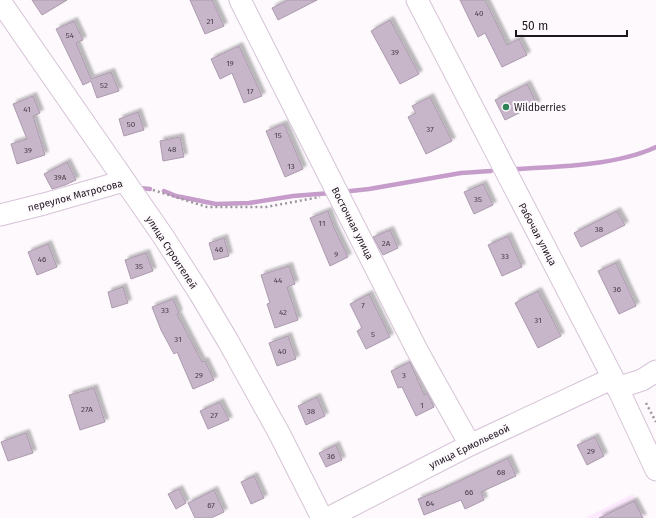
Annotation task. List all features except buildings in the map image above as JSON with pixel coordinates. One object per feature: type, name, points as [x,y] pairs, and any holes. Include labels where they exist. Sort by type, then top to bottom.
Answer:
[{"type":"street","name":"Восточная улица","points":[[240,0],[417,350],[470,445]]},
{"type":"street","name":"Рабочая улица","points":[[417,0],[441,50],[615,383],[656,470]]},
{"type":"street","name":"улица Строителей","points":[[0,1],[163,236],[228,340],[279,433],[322,518]]},
{"type":"street","name":"переулок Матросова","points":[[0,215],[124,181]]},
{"type":"street","name":"улица Ермольевой","points":[[328,518],[470,445],[615,383],[642,380],[656,372]]},
{"type":"path","name":"переулок Матросова","points":[[124,181],[207,207],[266,207],[338,194]]},
{"type":"shaded area","points":[[633,494],[644,518],[585,518]]},
{"type":"waterway","points":[[517,169],[588,164],[624,158],[656,147]]},
{"type":"waterway","points":[[342,192],[369,189],[461,173],[491,171]]},
{"type":"waterway","points":[[140,188],[150,189]]},
{"type":"waterway","points":[[164,191],[176,196],[216,204],[249,203],[293,196],[331,193]]},
{"type":"place","name":"Wildberries","points":[[506,107]]}]
